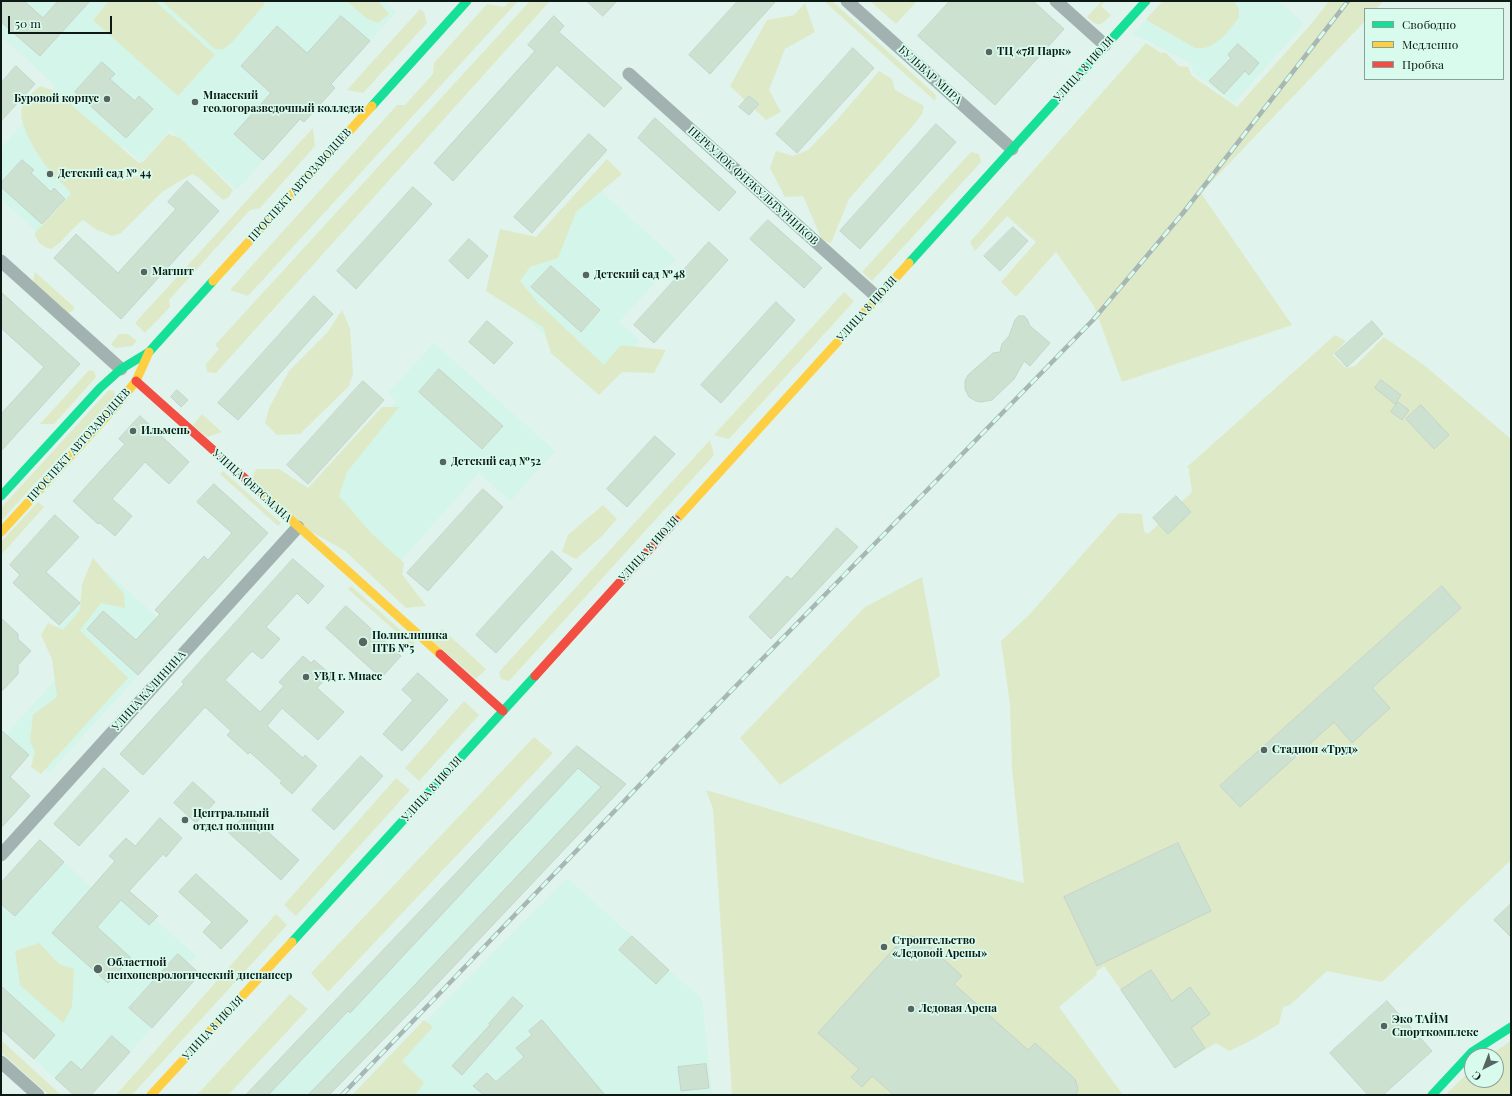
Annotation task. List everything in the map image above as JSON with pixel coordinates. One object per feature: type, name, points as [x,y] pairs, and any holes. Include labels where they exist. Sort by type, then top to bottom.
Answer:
[{"type":"main road","name":"ПРОСПЕКТ АВТОЗАВОДЦЕВ","points":[[1,532],[116,406],[136,381],[149,352],[467,1]]},
{"type":"main road","name":"УЛИЦА 8 ИЮЛЯ","points":[[151,1095],[503,711],[1146,1]]},
{"type":"main road","name":"ПРОСПЕКТ АВТОЗАВОДЦЕВ","points":[[1,496],[100,388],[121,368],[149,352]]},
{"type":"main road","name":"УЛИЦА ФЕРСМАНА","points":[[121,368],[503,711]]},
{"type":"main road","points":[[1432,1095],[1472,1052],[1511,1027]]},
{"type":"street","name":"БУЛЬВАР МИРА","points":[[847,1],[1012,149]]},
{"type":"street","points":[[1056,1],[1105,45]]},
{"type":"street","name":"ПЕРЕУЛОК ФИЗКУЛЬТУРНИКОВ","points":[[629,74],[877,297]]},
{"type":"street","name":"УЛИЦА ФЕРСМАНА","points":[[1,260],[121,368]]},
{"type":"street","name":"УЛИЦА КАЛИНИНА","points":[[1,855],[298,527]]},
{"type":"street","points":[[1,1062],[38,1095]]},
{"type":"shaded area","name":"Миасский геологоразведочный колледж","points":[[1,1],[384,1],[396,12],[237,190],[170,130],[141,162],[123,146],[42,237],[1,199],[1,148],[56,86],[1,36]]},
{"type":"shaded area","points":[[109,1],[155,1],[215,55],[178,96],[93,20]]},
{"type":"shaded area","points":[[162,1],[265,1],[264,5],[232,42],[222,50],[215,49]]},
{"type":"shaded area","points":[[347,1],[378,1],[389,14],[378,23],[366,18]]},
{"type":"shaded area","points":[[510,1],[518,1],[248,296],[230,290],[397,105],[405,105],[433,74],[434,63],[487,4],[504,7]]},
{"type":"shaded area","points":[[530,1],[550,1],[216,373],[207,372],[206,364],[219,349],[215,345]]},
{"type":"shaded area","points":[[824,1],[832,1],[936,95],[935,101]]},
{"type":"shaded area","points":[[870,1],[917,1],[896,24]]},
{"type":"shaded area","points":[[1102,1],[1105,1],[1101,6],[1111,15],[1104,22],[1097,24],[1087,17]]},
{"type":"shaded area","points":[[1163,1],[1248,1],[1250,3],[1251,1],[1279,1],[1304,24],[1234,103],[1193,72],[1191,63],[1133,34]]},
{"type":"shaded area","points":[[1163,1],[1234,1],[1239,9],[1239,18],[1214,44],[1208,47],[1195,48],[1146,19]]},
{"type":"shaded area","points":[[1329,1],[1384,1],[1377,8],[1364,8],[1364,22],[1201,193],[1292,325],[1122,382],[1094,306],[1056,252],[1016,297],[1001,282],[1036,242],[1007,216],[975,251],[970,242],[1146,43],[1161,53],[1165,52],[1179,66],[1188,67],[1192,76],[1237,107],[1313,22]]},
{"type":"shaded area","points":[[805,3],[815,32],[785,49],[769,90],[781,112],[766,120],[730,86],[767,20],[794,15]]},
{"type":"shaded area","points":[[420,9],[424,12],[427,23],[363,93],[347,90]]},
{"type":"shaded area","points":[[879,71],[892,79],[895,90],[924,106],[922,114],[849,199],[831,243],[822,240],[803,196],[785,197],[770,168],[776,151],[793,156],[808,150],[836,121]]},
{"type":"shaded area","points":[[40,86],[55,91],[139,163],[143,162],[168,134],[180,138],[233,190],[229,197],[223,200],[198,177],[192,174],[162,192],[121,233],[112,236],[97,230],[83,220],[56,246],[51,249],[45,247],[40,244],[35,233],[71,194],[42,160],[30,140],[22,121],[21,112],[23,104]]},
{"type":"shaded area","points":[[313,128],[315,146],[260,208],[250,210],[169,300],[170,307],[145,333],[135,323]]},
{"type":"shaded area","points":[[971,152],[979,154],[981,162],[872,281],[862,272]]},
{"type":"shaded area","points":[[607,159],[622,174],[576,212],[558,258],[530,267],[520,281],[538,303],[604,365],[621,345],[666,350],[654,373],[622,372],[599,395],[551,353],[543,327],[486,291],[500,229],[536,237]]},
{"type":"shaded area","name":"Детский сад №48","points":[[593,184],[676,259],[619,322],[640,341],[600,385],[496,291]]},
{"type":"shaded area","points":[[35,272],[74,307],[73,311],[68,313],[33,282]]},
{"type":"shaded area","points":[[844,292],[854,301],[729,439],[714,435]]},
{"type":"shaded area","points":[[342,310],[350,329],[353,373],[349,386],[300,434],[277,435],[265,423],[269,408],[289,371],[327,333]]},
{"type":"shaded area","points":[[119,334],[128,334],[137,341],[132,346],[115,348],[111,344]]},
{"type":"shaded area","name":"Стадион «Труд»","points":[[1335,335],[1346,341],[1333,355],[1346,368],[1355,366],[1384,337],[1424,365],[1511,439],[1511,860],[1382,982],[1327,971],[1290,1005],[1283,1007],[1279,1024],[1229,1051],[1216,1043],[1176,1067],[1104,966],[1096,972],[1097,975],[1059,1007],[1123,1095],[732,1095],[713,809],[706,790],[936,859],[1024,883],[1012,768],[1010,704],[1001,641],[1029,615],[1119,513],[1142,514],[1144,532],[1148,534],[1192,492],[1190,470],[1187,467]]},
{"type":"shaded area","name":"Детский сад №52","points":[[434,343],[555,451],[510,501],[479,473],[397,565],[315,490],[396,401],[388,393]]},
{"type":"shaded area","points":[[89,370],[94,371],[96,377],[54,424],[40,424]]},
{"type":"shaded area","points":[[109,390],[114,391],[115,396],[1,521],[1,508]]},
{"type":"shaded area","points":[[382,407],[399,407],[347,472],[339,496],[371,533],[404,563],[402,574],[426,606],[406,608],[344,550],[308,530],[248,488],[256,469],[279,469],[308,488]]},
{"type":"shaded area","points":[[202,414],[222,432],[207,437],[193,425]]},
{"type":"shaded area","points":[[710,440],[714,455],[509,681],[501,679],[499,672]]},
{"type":"shaded area","points":[[223,471],[281,523],[278,526],[220,474]]},
{"type":"shaded area","points":[[38,502],[44,507],[1,555],[1,542]]},
{"type":"shaded area","points":[[603,505],[617,519],[603,535],[576,559],[562,552],[568,535]]},
{"type":"shaded area","points":[[93,558],[124,594],[125,608],[101,603],[80,630],[128,678],[41,774],[31,767],[35,752],[30,741],[33,715],[57,697],[52,659],[41,635],[48,623],[63,630],[80,610],[82,584]]},
{"type":"shaded area","points":[[107,572],[176,634],[49,773],[6,734],[76,658],[50,635]]},
{"type":"shaded area","points":[[922,577],[940,676],[780,785],[740,738],[865,607]]},
{"type":"shaded area","points":[[351,586],[415,643],[412,646],[348,589]]},
{"type":"shaded area","points":[[442,629],[486,669],[476,679],[432,640]]},
{"type":"shaded area","points":[[464,701],[479,715],[419,781],[405,768]]},
{"type":"shaded area","points":[[534,737],[553,753],[328,992],[311,973]]},
{"type":"shaded area","points":[[577,746],[626,784],[421,1001],[329,1095],[246,1095]]},
{"type":"shaded area","points":[[396,778],[410,790],[296,916],[284,905]]},
{"type":"shaded area","name":"Областной психоневрологический диспансер","points":[[40,840],[91,887],[106,870],[158,916],[155,919],[196,956],[189,964],[200,974],[91,1095],[74,1095],[1,1029],[1,883]]},
{"type":"shaded area","points":[[567,878],[702,999],[712,1095],[359,1095],[425,1022]]},
{"type":"shaded area","points":[[276,914],[287,925],[132,1095],[116,1095]]},
{"type":"shaded area","points":[[39,943],[59,964],[74,969],[72,1007],[63,1023],[20,985],[15,951]]},
{"type":"shaded area","points":[[290,994],[308,1009],[228,1095],[197,1095]]},
{"type":"shaded area","points":[[424,1020],[433,1027],[402,1061],[424,1083],[415,1095],[352,1095]]},
{"type":"shaded area","points":[[1,1040],[61,1095],[49,1095],[1,1052]]},
{"type":"shaded area","points":[[1511,1041],[1511,1095],[1445,1095],[1464,1077],[1464,1088],[1504,1088],[1504,1048],[1500,1048]]},
{"type":"building","points":[[1,1],[24,1],[43,18],[58,1],[90,1],[40,56],[1,22]]},
{"type":"building","points":[[587,1],[617,1],[603,16]]},
{"type":"building","points":[[738,1],[776,1],[710,74],[689,55]]},
{"type":"building","name":"ТЦ «7Я Парк»","points":[[950,1],[1033,1],[1064,29],[995,105],[918,36]]},
{"type":"building","points":[[341,16],[370,41],[331,84],[335,88],[304,122],[300,119],[263,160],[234,134],[271,93],[241,66],[277,26],[307,53]]},
{"type":"building","points":[[554,16],[564,26],[559,32],[622,88],[604,107],[557,65],[453,181],[434,163],[535,51],[528,45]]},
{"type":"building","points":[[1238,44],[1259,63],[1249,75],[1245,71],[1224,94],[1209,81],[1231,58],[1228,55]]},
{"type":"building","points":[[853,48],[874,68],[797,153],[776,134]]},
{"type":"building","name":"Буровой корпус","points":[[102,62],[115,74],[110,79],[135,101],[139,96],[153,109],[126,138],[75,92]]},
{"type":"building","points":[[16,66],[35,84],[1,121],[1,83]]},
{"type":"building","points":[[749,96],[759,104],[749,115],[739,107]]},
{"type":"building","points":[[655,118],[736,192],[719,211],[638,138]]},
{"type":"building","points":[[936,124],[956,142],[860,249],[840,231]]},
{"type":"building","points":[[589,134],[607,150],[532,233],[514,217]]},
{"type":"building","points":[[22,160],[34,170],[31,173],[51,192],[54,188],[65,199],[42,224],[1,187],[1,183]]},
{"type":"building","points":[[187,181],[219,211],[121,319],[54,258],[76,234],[118,273],[176,209],[168,202]]},
{"type":"building","points":[[413,187],[432,204],[356,289],[337,271]]},
{"type":"building","points":[[768,220],[822,268],[804,288],[750,239]]},
{"type":"building","points":[[1013,227],[1028,241],[1000,271],[984,256]]},
{"type":"building","points":[[469,239],[488,256],[468,279],[449,261]]},
{"type":"building","points":[[709,242],[728,260],[654,343],[634,325]]},
{"type":"building","points":[[551,266],[600,310],[581,332],[531,287]]},
{"type":"building","points":[[1,292],[80,364],[1,451],[1,414],[44,367],[1,328]]},
{"type":"building","points":[[314,296],[333,314],[238,420],[218,403]]},
{"type":"building","points":[[776,302],[795,320],[721,403],[701,385]]},
{"type":"building","points":[[1019,316],[1024,316],[1030,326],[1050,343],[1030,366],[1024,361],[1014,379],[992,400],[981,402],[976,401],[969,397],[965,389],[965,381],[968,375],[993,353],[1000,352],[1002,344],[1009,336],[1015,320]]},
{"type":"building","points":[[487,321],[513,343],[494,364],[469,342]]},
{"type":"building","points":[[1372,321],[1383,334],[1347,367],[1335,354]]},
{"type":"building","points":[[439,369],[503,426],[482,449],[419,392]]},
{"type":"building","points":[[1381,380],[1401,395],[1395,404],[1375,388]]},
{"type":"building","points":[[363,381],[384,400],[308,484],[287,465]]},
{"type":"building","points":[[177,390],[188,400],[181,407],[171,397]]},
{"type":"building","points":[[1398,402],[1409,410],[1402,420],[1391,412]]},
{"type":"building","points":[[1421,405],[1449,435],[1434,449],[1406,419]]},
{"type":"building","points":[[140,416],[189,462],[169,484],[145,462],[112,499],[132,516],[115,536],[100,523],[98,524],[73,501],[125,444],[119,439]]},
{"type":"building","points":[[655,436],[675,454],[627,507],[607,489]]},
{"type":"building","points":[[214,484],[268,533],[138,675],[87,629],[103,611],[136,640],[160,614],[155,610],[204,556],[208,560],[232,533],[197,502]]},
{"type":"building","points":[[483,489],[503,507],[428,591],[407,573]]},
{"type":"building","points":[[1176,496],[1191,512],[1168,534],[1153,518]]},
{"type":"building","points":[[55,515],[79,537],[46,572],[80,603],[59,625],[13,583],[20,575],[10,565]]},
{"type":"building","points":[[837,528],[858,547],[771,639],[749,617],[787,576],[791,579]]},
{"type":"building","points":[[552,551],[572,569],[496,653],[476,635]]},
{"type":"building","name":"УВД г. Миасс","points":[[293,559],[324,586],[308,604],[297,593],[266,627],[280,639],[262,659],[252,651],[225,680],[260,712],[284,686],[279,682],[303,656],[311,663],[314,660],[330,674],[317,688],[344,712],[318,740],[282,708],[267,726],[303,758],[305,755],[317,766],[292,794],[280,783],[282,781],[250,752],[248,754],[227,735],[231,731],[205,707],[143,775],[120,754],[184,684],[182,682]]},
{"type":"building","points":[[1442,586],[1461,608],[1372,688],[1390,708],[1352,743],[1334,722],[1240,807],[1220,786]]},
{"type":"building","name":"Поликлиника ПТБ №5","points":[[346,606],[401,656],[381,678],[326,628]]},
{"type":"building","points":[[1,618],[18,634],[18,639],[31,651],[18,665],[18,674],[1,692]]},
{"type":"building","points":[[418,673],[448,700],[402,751],[383,734],[413,700],[402,690]]},
{"type":"building","points":[[1,730],[29,755],[10,777],[30,796],[1,828]]},
{"type":"building","points":[[577,746],[626,784],[421,1001],[329,1095],[308,1095],[411,989],[601,787],[578,768],[350,1013],[348,1011],[268,1095],[246,1095]]},
{"type":"building","points":[[361,756],[383,776],[334,830],[312,810]]},
{"type":"building","points":[[104,768],[129,791],[79,846],[54,824]]},
{"type":"building","points":[[193,782],[215,802],[196,823],[174,803]]},
{"type":"building","points":[[247,813],[299,860],[281,880],[229,833]]},
{"type":"building","points":[[160,818],[182,838],[166,857],[163,854],[129,891],[158,916],[149,925],[121,900],[97,927],[131,958],[108,983],[52,933],[115,861],[109,856],[126,838],[135,846]]},
{"type":"building","points":[[40,840],[64,862],[15,916],[1,904],[1,883]]},
{"type":"building","points":[[1178,843],[1211,911],[1097,966],[1064,897]]},
{"type":"building","points":[[196,874],[248,921],[221,949],[203,932],[212,922],[179,892]]},
{"type":"building","points":[[1511,904],[1511,937],[1494,920]]},
{"type":"building","points":[[632,936],[669,970],[656,984],[619,950]]},
{"type":"building","name":"Ледовая Арена","points":[[910,936],[920,938],[962,976],[954,984],[1028,1050],[1035,1043],[1075,1079],[1078,1089],[1076,1095],[894,1095],[872,1076],[862,1087],[851,1077],[859,1069],[818,1033],[900,942]]},
{"type":"building","points":[[178,954],[200,974],[152,1028],[129,1008]]},
{"type":"building","points":[[1151,970],[1172,1001],[1190,987],[1210,1014],[1191,1028],[1205,1048],[1175,1068],[1121,990]]},
{"type":"building","points":[[1,986],[55,1035],[34,1059],[1,1029]]},
{"type":"building","points":[[513,997],[523,1006],[462,1075],[452,1066],[490,1025],[489,1024]]},
{"type":"building","name":"Эко ТАЙМ Спорткомплекс","points":[[1387,1001],[1432,1051],[1383,1095],[1368,1095],[1330,1053]]},
{"type":"building","points":[[542,1020],[605,1095],[484,1095],[473,1086],[487,1073],[496,1082],[524,1057],[516,1048],[532,1035],[529,1031]]},
{"type":"building","points":[[112,1036],[130,1052],[91,1095],[74,1095],[55,1078],[71,1061],[81,1070]]},
{"type":"building","points":[[706,1064],[709,1088],[681,1091],[678,1067]]},
{"type":"railway","points":[[342,1095],[653,771],[1093,320],[1183,213],[1348,1]]},
{"type":"traffic: fast","points":[[372,106],[467,1]]},
{"type":"traffic: fast","points":[[909,263],[1146,1]]},
{"type":"traffic: fast","points":[[1,496],[100,388],[121,369],[149,352],[213,281]]},
{"type":"traffic: fast","points":[[292,942],[535,676]]},
{"type":"traffic: fast","points":[[1432,1095],[1472,1052],[1511,1027]]},
{"type":"traffic: slow","points":[[213,281],[372,106]]},
{"type":"traffic: slow","points":[[676,520],[909,263]]},
{"type":"traffic: slow","points":[[1,532],[116,406],[136,381],[149,352]]},
{"type":"traffic: slow","points":[[259,491],[440,654]]},
{"type":"traffic: slow","points":[[151,1095],[292,942]]},
{"type":"traffic: jam","points":[[136,381],[259,491]]},
{"type":"traffic: jam","points":[[535,676],[676,520]]},
{"type":"traffic: jam","points":[[440,654],[503,711]]},
{"type":"place","name":"ТЦ «7Я Парк»","points":[[989,52]]},
{"type":"place","name":"Буровой корпус","points":[[107,99]]},
{"type":"place","name":"Миасский геологоразведочный колледж","points":[[195,102]]},
{"type":"place","name":"Детский сад № 44","points":[[50,174]]},
{"type":"place","name":"Магнит","points":[[144,272]]},
{"type":"place","name":"Детский сад №48","points":[[586,275]]},
{"type":"place","name":"Ильмень","points":[[133,431]]},
{"type":"place","name":"Детский сад №52","points":[[443,462]]},
{"type":"place","name":"Поликлиника ПТБ №5","points":[[363,642]]},
{"type":"place","name":"УВД г. Миасс","points":[[306,677]]},
{"type":"place","name":"Стадион «Труд»","points":[[1264,750]]},
{"type":"place","name":"Центральный отдел полиции","points":[[185,820]]},
{"type":"place","name":"Строительство «Ледовой Арены»","points":[[884,947]]},
{"type":"place","name":"Областной психоневрологический диспансер","points":[[98,969]]},
{"type":"place","name":"Ледовая Арена","points":[[911,1009]]},
{"type":"place","name":"Эко ТАЙМ Спорткомплекс","points":[[1384,1026]]}]
